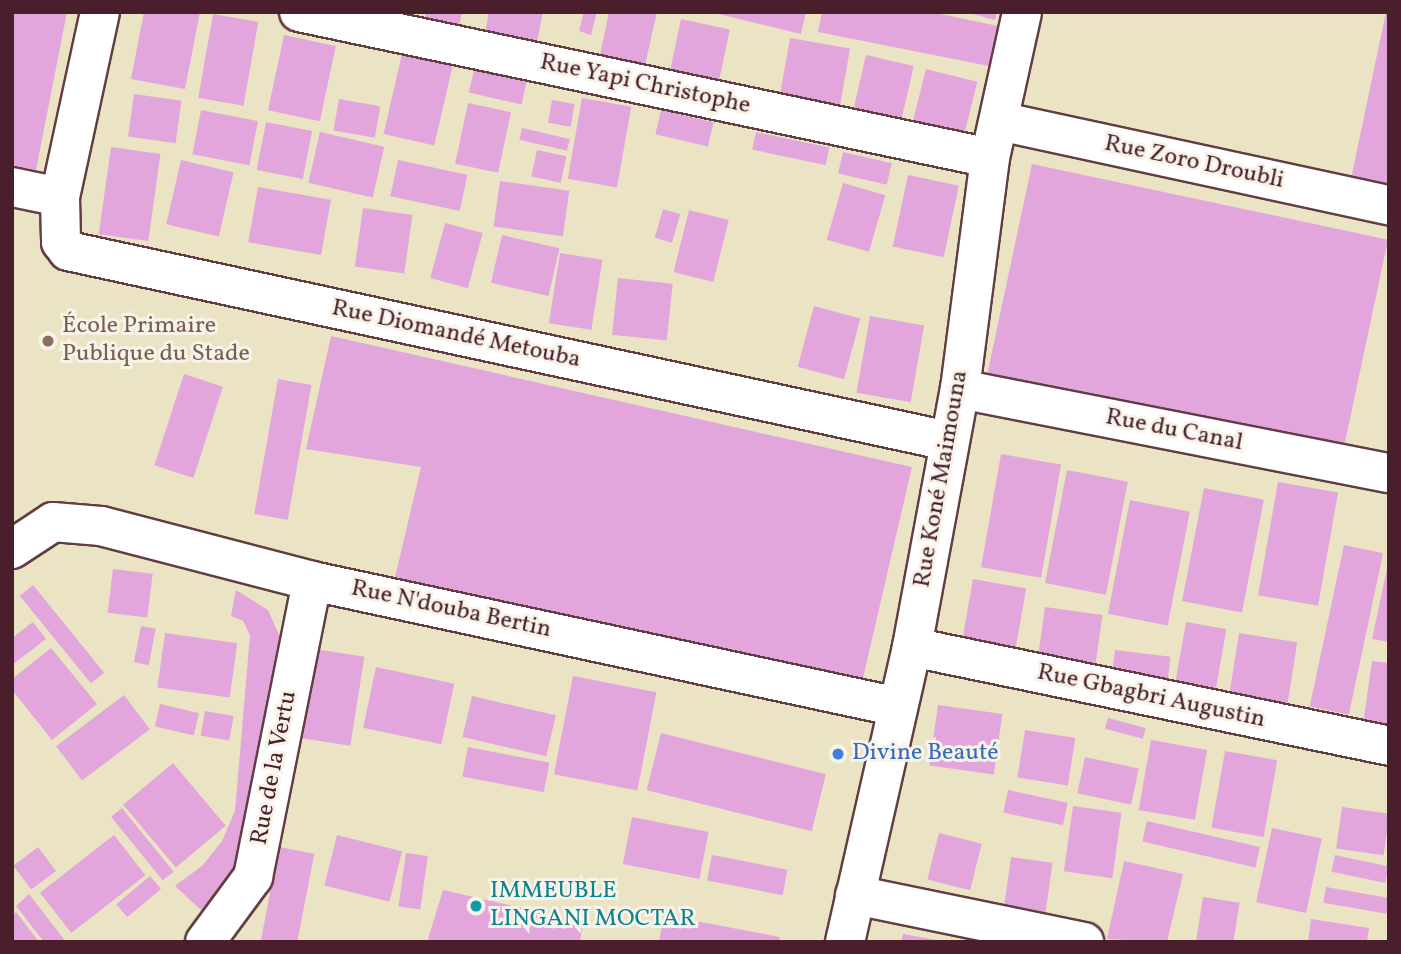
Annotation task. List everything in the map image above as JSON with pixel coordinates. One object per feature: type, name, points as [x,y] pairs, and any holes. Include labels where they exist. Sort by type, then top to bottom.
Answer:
[{"type":"street","name":"Rue Diomandé Metouba","points":[[100,12],[61,197],[61,242],[68,251],[948,441]]},
{"type":"street","name":"Rue Yapi Christophe","points":[[299,12],[990,158]]},
{"type":"street","name":"Rue Koné Maimouna","points":[[845,942],[912,647],[948,441],[960,389],[990,158],[1022,12]]},
{"type":"street","name":"Rue Zoro Droubli","points":[[999,121],[1389,205]]},
{"type":"street","points":[[12,187],[61,197]]},
{"type":"street","name":"Rue du Canal","points":[[960,389],[1389,473]]},
{"type":"street","name":"Rue N'douba Bertin","points":[[12,549],[53,522],[100,526],[312,581],[898,707]]},
{"type":"street","name":"Rue de la Vertu","points":[[205,942],[253,877],[312,581]]},
{"type":"street","name":"Rue Gbagbri Augustin","points":[[912,647],[1389,746]]},
{"type":"street","points":[[855,895],[1084,942]]},
{"type":"building","points":[[12,12],[67,12],[36,170],[12,165]]},
{"type":"building","points":[[144,12],[200,12],[185,89],[131,79]]},
{"type":"building","points":[[426,12],[462,12],[456,43],[422,35]]},
{"type":"building","points":[[489,12],[543,12],[533,63],[481,53]]},
{"type":"building","points":[[584,12],[597,12],[591,35],[579,31]]},
{"type":"building","points":[[609,12],[657,12],[645,65],[600,55]]},
{"type":"building","points":[[710,12],[806,12],[801,34]]},
{"type":"building","points":[[822,12],[931,12],[998,26],[989,66],[818,32]]},
{"type":"building","points":[[965,12],[997,12],[995,20]]},
{"type":"building","points":[[1386,12],[1389,12],[1389,202],[1348,193]]},
{"type":"building","points":[[213,14],[258,22],[244,106],[198,98]]},
{"type":"building","points":[[681,19],[730,29],[719,82],[670,72]]},
{"type":"building","points":[[284,35],[336,46],[320,121],[268,110]]},
{"type":"building","points":[[790,38],[850,49],[837,123],[777,113]]},
{"type":"building","points":[[402,54],[453,66],[434,146],[384,134]]},
{"type":"building","points":[[866,55],[914,66],[897,139],[849,128]]},
{"type":"building","points":[[926,69],[977,82],[959,155],[908,142]]},
{"type":"building","points":[[474,70],[527,82],[521,105],[469,92]]},
{"type":"building","points":[[134,94],[182,101],[176,143],[128,137]]},
{"type":"building","points":[[582,98],[631,107],[617,187],[568,179]]},
{"type":"building","points":[[339,99],[380,106],[375,138],[333,131]]},
{"type":"building","points":[[552,100],[575,104],[571,127],[548,123]]},
{"type":"building","points":[[468,103],[511,112],[498,173],[455,164]]},
{"type":"building","points":[[201,110],[258,121],[249,165],[192,154]]},
{"type":"building","points":[[661,110],[714,122],[708,147],[655,134]]},
{"type":"building","points":[[266,122],[312,131],[303,179],[257,170]]},
{"type":"building","points":[[522,128],[570,139],[567,151],[519,140]]},
{"type":"building","points":[[320,132],[384,147],[373,198],[308,183]]},
{"type":"building","points":[[756,132],[829,148],[826,165],[752,150]]},
{"type":"building","points":[[111,147],[161,154],[148,241],[99,234]]},
{"type":"building","points":[[537,150],[566,156],[561,183],[531,176]]},
{"type":"building","points":[[843,152],[892,163],[887,185],[838,173]]},
{"type":"building","points":[[181,160],[234,172],[219,236],[166,224]]},
{"type":"building","points":[[398,160],[467,175],[460,211],[390,196]]},
{"type":"building","points":[[1032,164],[1388,240],[1341,459],[985,383]]},
{"type":"building","points":[[908,175],[959,186],[944,257],[893,246]]},
{"type":"building","points":[[500,181],[569,191],[563,236],[494,227]]},
{"type":"building","points":[[843,183],[885,195],[869,252],[827,240]]},
{"type":"building","points":[[258,187],[331,200],[321,255],[248,242]]},
{"type":"building","points":[[363,208],[413,215],[404,273],[355,266]]},
{"type":"building","points":[[663,209],[680,214],[672,243],[655,238]]},
{"type":"building","points":[[689,210],[729,220],[713,282],[674,272]]},
{"type":"building","points":[[445,223],[483,233],[468,288],[430,278]]},
{"type":"building","points":[[502,235],[559,248],[548,296],[491,283]]},
{"type":"building","points":[[560,253],[602,260],[591,330],[549,323]]},
{"type":"building","points":[[618,278],[673,284],[667,340],[612,335]]},
{"type":"building","points":[[814,306],[860,318],[844,379],[798,367]]},
{"type":"building","points":[[870,316],[924,326],[911,402],[856,393]]},
{"type":"building","points":[[331,336],[912,467],[860,691],[393,586],[421,467],[306,449]]},
{"type":"building","points":[[184,374],[223,387],[193,478],[154,465]]},
{"type":"building","points":[[278,379],[311,385],[288,520],[254,514]]},
{"type":"building","points":[[1001,454],[1061,465],[1041,578],[981,567]]},
{"type":"building","points":[[1067,470],[1128,482],[1106,595],[1045,583]]},
{"type":"building","points":[[1278,482],[1338,493],[1318,606],[1258,595]]},
{"type":"building","points":[[1204,488],[1264,500],[1242,613],[1182,601]]},
{"type":"building","points":[[1130,500],[1190,512],[1168,626],[1108,614]]},
{"type":"building","points":[[1344,545],[1383,553],[1349,715],[1310,706]]},
{"type":"building","points":[[1389,559],[1389,642],[1372,639]]},
{"type":"building","points":[[113,569],[153,574],[147,618],[108,613]]},
{"type":"building","points":[[973,579],[1026,588],[1013,665],[959,656]]},
{"type":"building","points":[[33,585],[104,673],[91,684],[20,596]]},
{"type":"building","points":[[236,590],[268,610],[280,637],[249,857],[230,887],[201,910],[175,886],[203,865],[222,841],[235,811],[250,635],[243,621],[231,616]]},
{"type":"building","points":[[1045,607],[1102,615],[1094,678],[1036,670]]},
{"type":"building","points":[[33,622],[46,639],[12,665],[12,638]]},
{"type":"building","points":[[1186,622],[1226,629],[1213,706],[1172,699]]},
{"type":"building","points":[[141,626],[156,629],[149,665],[134,662]]},
{"type":"building","points":[[165,633],[237,643],[230,698],[157,687]]},
{"type":"building","points":[[1239,633],[1297,642],[1285,717],[1227,708]]},
{"type":"building","points":[[51,648],[97,704],[52,740],[12,690],[12,679]]},
{"type":"building","points":[[315,649],[364,657],[350,746],[301,738]]},
{"type":"building","points":[[1115,650],[1171,657],[1167,683],[1112,676]]},
{"type":"building","points":[[1372,661],[1389,663],[1389,742],[1361,738]]},
{"type":"building","points":[[376,667],[454,684],[441,744],[363,728]]},
{"type":"building","points":[[573,676],[656,692],[637,790],[554,774]]},
{"type":"building","points":[[124,695],[150,729],[82,780],[56,746]]},
{"type":"building","points":[[472,696],[556,715],[546,756],[463,737]]},
{"type":"building","points":[[160,704],[199,713],[194,735],[155,726]]},
{"type":"building","points":[[938,705],[1002,714],[994,774],[930,765]]},
{"type":"building","points":[[205,711],[234,716],[229,741],[201,736]]},
{"type":"building","points":[[1108,718],[1146,728],[1143,739],[1105,729]]},
{"type":"building","points":[[1025,730],[1075,738],[1068,785],[1017,777]]},
{"type":"building","points":[[661,733],[826,774],[812,831],[647,790]]},
{"type":"building","points":[[1151,740],[1207,750],[1195,820],[1139,810]]},
{"type":"building","points":[[468,747],[549,763],[544,792],[462,776]]},
{"type":"building","points":[[1225,751],[1277,760],[1264,837],[1211,828]]},
{"type":"building","points":[[1085,757],[1139,768],[1131,805],[1077,793]]},
{"type":"building","points":[[173,763],[226,826],[176,868],[123,805]]},
{"type":"building","points":[[1008,790],[1068,803],[1063,825],[1003,812]]},
{"type":"building","points":[[1073,806],[1122,813],[1112,878],[1064,871]]},
{"type":"building","points":[[1342,807],[1389,814],[1384,855],[1336,849]]},
{"type":"building","points":[[122,808],[174,872],[163,881],[111,817]]},
{"type":"building","points":[[632,817],[709,832],[699,879],[623,864]]},
{"type":"building","points":[[1147,821],[1260,847],[1255,868],[1142,841]]},
{"type":"building","points":[[1272,828],[1322,839],[1306,913],[1256,902]]},
{"type":"building","points":[[939,833],[982,844],[970,890],[927,880]]},
{"type":"building","points":[[114,835],[145,875],[71,933],[40,893]]},
{"type":"building","points":[[337,835],[402,851],[389,902],[324,885]]},
{"type":"building","points":[[38,847],[56,871],[31,890],[13,866]]},
{"type":"building","points":[[279,847],[314,854],[297,942],[261,942]]},
{"type":"building","points":[[406,853],[428,856],[420,910],[398,906]]},
{"type":"building","points":[[712,855],[788,870],[783,895],[707,881]]},
{"type":"building","points":[[1335,855],[1389,866],[1385,883],[1331,872]]},
{"type":"building","points":[[1011,857],[1053,863],[1045,916],[1003,910]]},
{"type":"building","points":[[1124,861],[1183,874],[1167,942],[1107,939]]},
{"type":"building","points":[[150,876],[161,889],[127,917],[116,904]]},
{"type":"building","points":[[1326,887],[1389,898],[1386,914],[1323,903]]},
{"type":"building","name":"IMMEUBLE LINGANI MOCTAR","points":[[443,890],[583,922],[580,942],[427,942]]},
{"type":"building","points":[[29,894],[66,942],[44,942],[16,906]]},
{"type":"building","points":[[1203,897],[1240,903],[1233,942],[1196,942]]},
{"type":"building","points":[[16,912],[39,942],[12,942],[12,915]]},
{"type":"building","points":[[664,915],[780,937],[779,942],[659,942]]},
{"type":"building","points":[[1311,919],[1369,928],[1367,942],[1308,942]]},
{"type":"building","points":[[903,934],[937,940],[937,942],[901,942]]},
{"type":"place","name":"École Primaire Publique du Stade","points":[[48,341]]},
{"type":"place","name":"Divine Beauté","points":[[838,754]]},
{"type":"place","name":"IMMEUBLE LINGANI MOCTAR","points":[[476,906]]}]
